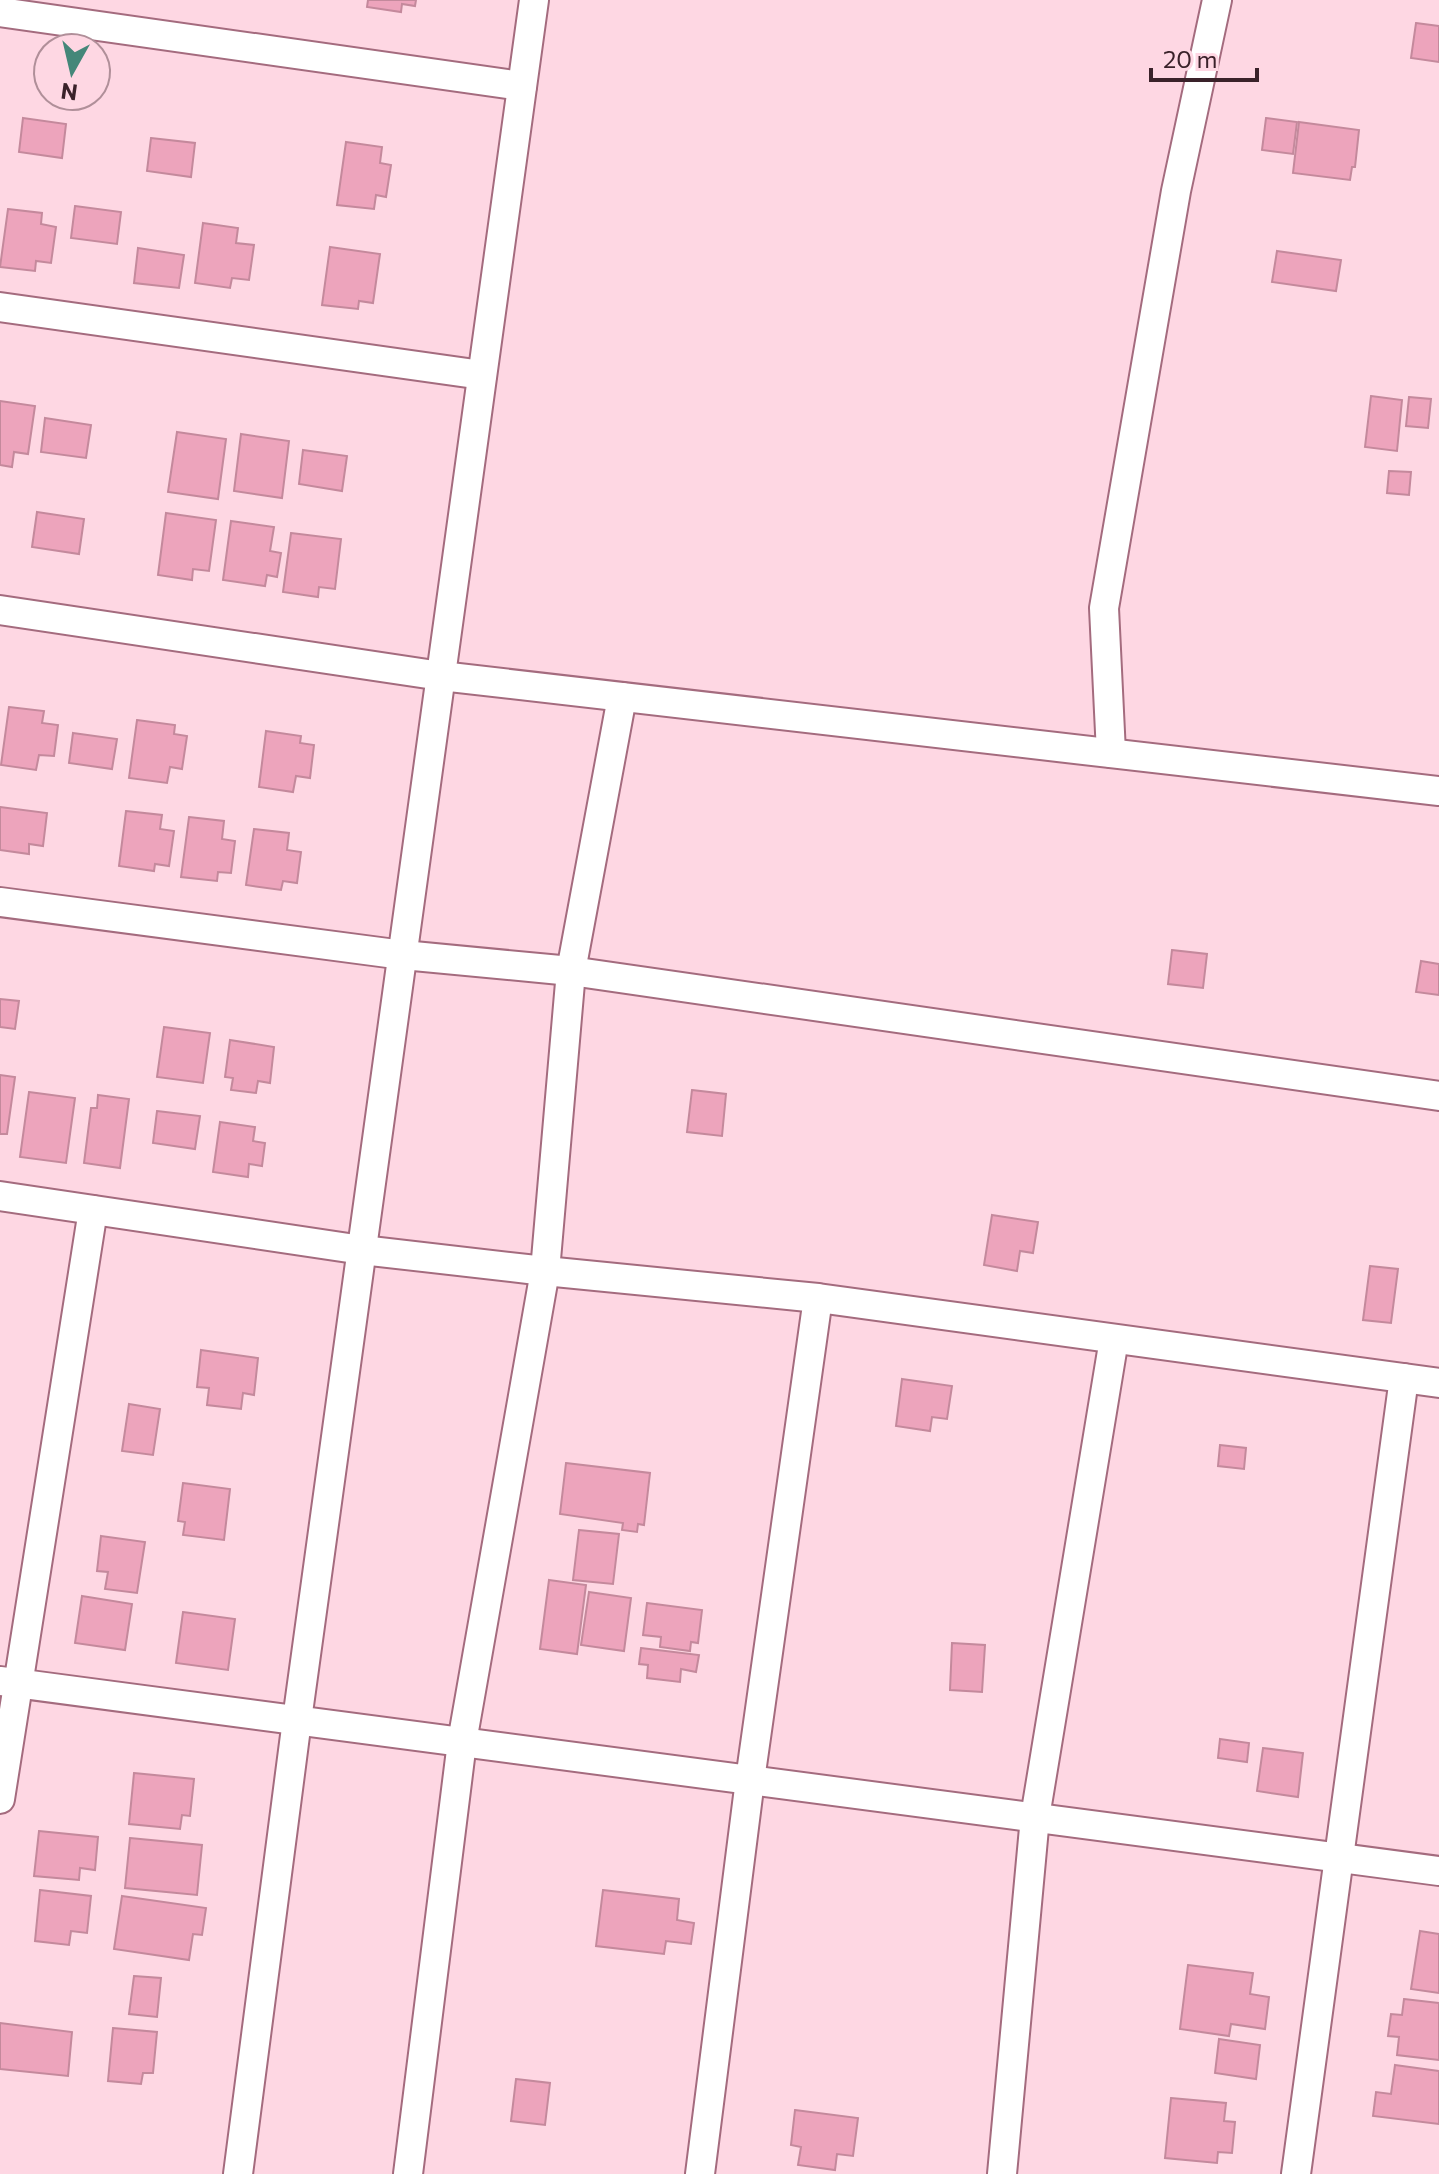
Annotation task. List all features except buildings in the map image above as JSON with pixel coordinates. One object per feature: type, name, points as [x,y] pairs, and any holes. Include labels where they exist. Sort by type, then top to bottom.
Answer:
[{"type":"street","points":[[238,2174],[297,1720],[534,0]]},
{"type":"street","points":[[1111,753],[1104,608],[1176,191],[1217,0]]},
{"type":"street","points":[[0,12],[522,86]]},
{"type":"street","points":[[0,307],[482,375]]},
{"type":"street","points":[[0,610],[441,676],[1439,791]]},
{"type":"street","points":[[408,2174],[462,1742],[545,1271],[571,971],[622,697]]},
{"type":"street","points":[[0,902],[403,955],[571,971],[1439,1096]]},
{"type":"street","points":[[0,1196],[362,1250],[818,1298],[1439,1383]]},
{"type":"street","points":[[0,1799],[9,1682],[93,1210]]},
{"type":"street","points":[[700,2174],[750,1780],[818,1298]]},
{"type":"street","points":[[1002,2174],[1035,1817],[1114,1339]]},
{"type":"street","points":[[1296,2174],[1404,1378]]},
{"type":"street","points":[[9,1682],[1439,1871]]}]
